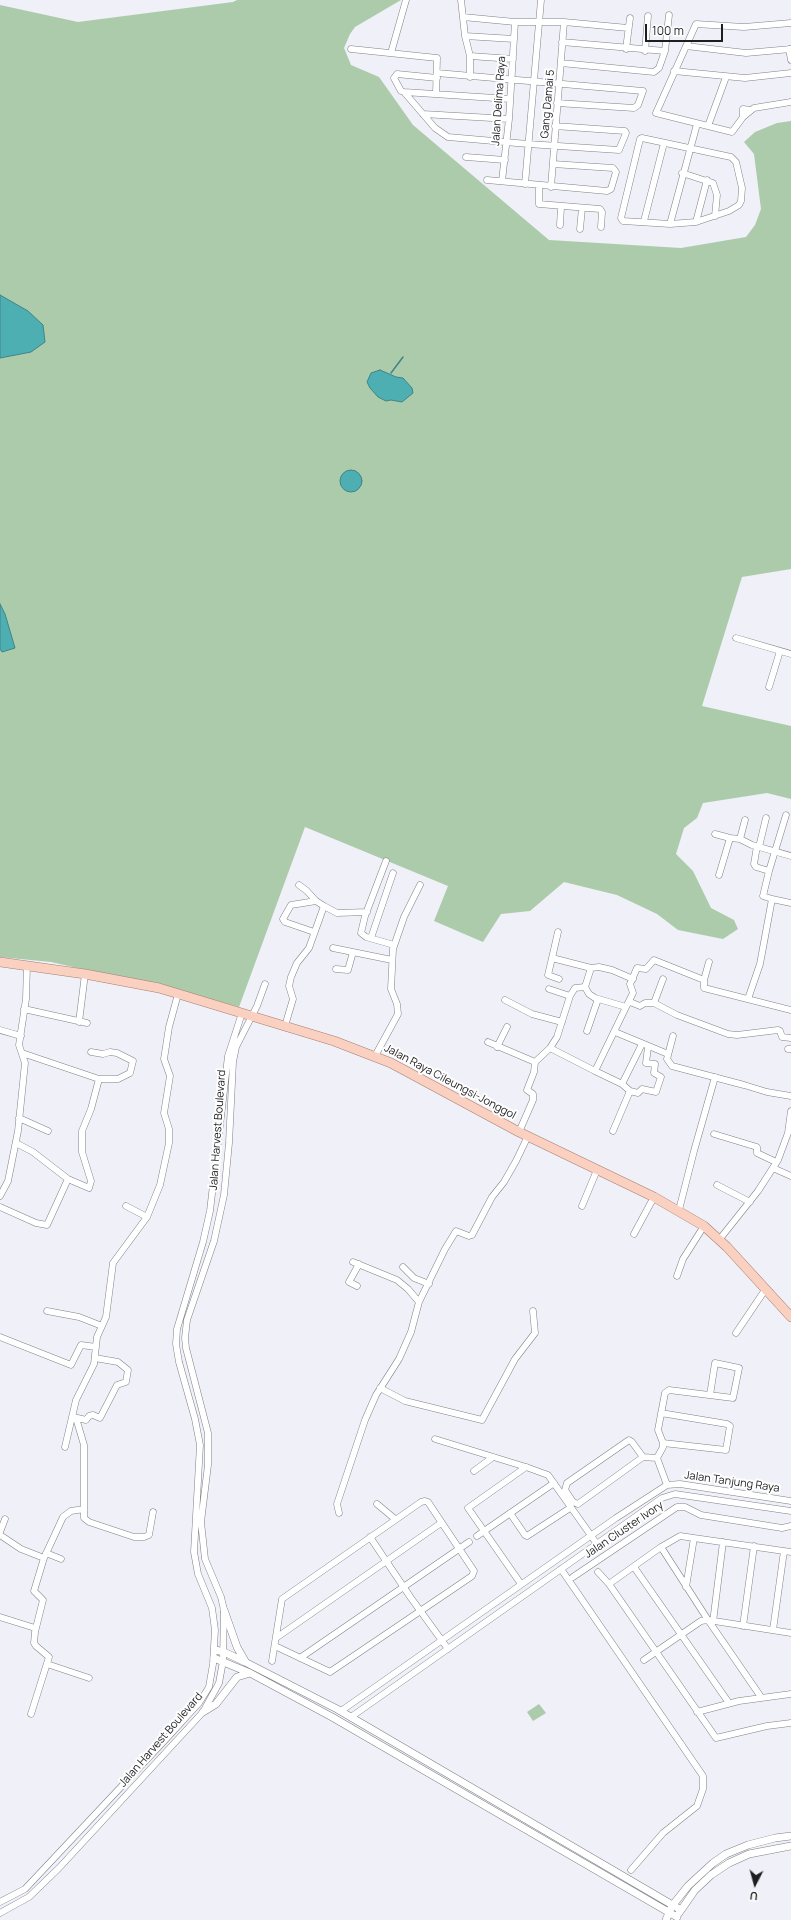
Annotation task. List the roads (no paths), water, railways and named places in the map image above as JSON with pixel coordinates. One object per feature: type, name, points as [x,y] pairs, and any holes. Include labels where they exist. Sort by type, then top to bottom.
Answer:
[{"type":"main road","name":"Jalan Raya Cileungsi-Jonggol","points":[[0,962],[86,974],[159,988],[285,1026],[375,1056],[519,1132],[679,1210],[704,1226],[719,1240],[791,1317]]},
{"type":"street","points":[[391,53],[406,0]]},
{"type":"street","points":[[461,0],[464,36],[470,56],[470,77]]},
{"type":"street","points":[[525,184],[541,0]]},
{"type":"street","points":[[561,63],[654,72],[659,68],[665,51],[670,15]]},
{"type":"street","points":[[645,51],[648,16]]},
{"type":"street","points":[[463,17],[515,22],[564,22],[628,28]]},
{"type":"street","points":[[626,49],[630,18]]},
{"type":"street","name":"Jalan Delima Raya","points":[[502,181],[509,120],[515,22]]},
{"type":"street","name":"Gang Damai 5","points":[[551,187],[564,22]]},
{"type":"street","points":[[791,23],[744,27],[698,24],[694,27],[656,113],[732,132],[743,117],[754,108],[791,102]]},
{"type":"street","points":[[464,36],[514,39]]},
{"type":"street","points":[[562,42],[645,51],[665,51]]},
{"type":"street","points":[[686,46],[746,53],[790,49],[791,60]]},
{"type":"street","points":[[351,49],[437,58],[436,94]]},
{"type":"street","points":[[470,56],[513,59]]},
{"type":"street","points":[[674,71],[744,78],[791,73]]},
{"type":"street","points":[[555,126],[625,131],[626,133],[621,149],[619,150],[448,137],[435,128],[404,92],[401,91],[395,83],[394,78],[397,74],[470,77],[641,90],[643,93],[638,106],[634,108],[557,102]]},
{"type":"street","points":[[708,126],[726,77]]},
{"type":"street","points":[[404,92],[510,99]]},
{"type":"street","points":[[423,114],[509,120]]},
{"type":"street","points":[[670,224],[682,173],[697,124]]},
{"type":"street","points":[[640,139],[689,149],[724,155],[731,157],[736,162],[742,188],[741,201],[734,208],[696,222],[670,224],[644,221],[623,221],[621,218],[640,139]]},
{"type":"street","points":[[644,221],[664,143]]},
{"type":"street","points":[[466,157],[505,160]]},
{"type":"street","points":[[487,180],[539,186],[610,191],[616,172],[613,168],[553,164]]},
{"type":"street","points":[[682,173],[713,183],[716,188],[715,216]]},
{"type":"street","points":[[696,222],[706,180]]},
{"type":"street","points":[[539,186],[539,204],[601,210],[601,228]]},
{"type":"street","points":[[560,225],[561,207]]},
{"type":"street","points":[[580,229],[582,208]]},
{"type":"street","points":[[736,638],[791,654]]},
{"type":"street","points":[[769,687],[780,651]]},
{"type":"street","points":[[786,815],[770,871],[761,895],[791,903]]},
{"type":"street","points":[[766,818],[754,866],[770,871]]},
{"type":"street","points":[[740,839],[745,820]]},
{"type":"street","points":[[715,834],[740,839],[758,847],[791,856]]},
{"type":"street","points":[[719,876],[730,838]]},
{"type":"street","points":[[386,861],[367,912],[361,934],[394,944]]},
{"type":"street","points":[[371,938],[393,873]]},
{"type":"street","points":[[299,885],[308,891],[316,901],[337,913],[367,912]]},
{"type":"street","points":[[375,1056],[398,1014],[397,1004],[392,993],[392,960],[394,944],[404,917],[420,885]]},
{"type":"street","points":[[748,999],[760,964],[772,899]]},
{"type":"street","points":[[314,932],[285,922],[283,919],[290,905],[316,901]]},
{"type":"street","points":[[285,1026],[293,999],[289,986],[291,977],[297,963],[309,948],[324,906]]},
{"type":"street","points":[[558,932],[548,975],[559,979]]},
{"type":"street","points":[[333,948],[392,960]]},
{"type":"street","points":[[336,969],[348,970],[353,952]]},
{"type":"street","points":[[552,958],[591,968],[599,967],[612,970],[632,979]]},
{"type":"street","points":[[595,1071],[634,991],[630,985],[637,968],[646,969],[650,963],[657,960],[704,980]]},
{"type":"street","points":[[709,962],[704,980],[704,988],[791,1010]]},
{"type":"street","points":[[0,1196],[8,1180],[16,1143],[19,1118],[25,1064],[19,1045],[24,1009],[27,966]]},
{"type":"street","points":[[591,968],[585,987],[589,994],[598,999],[640,1006],[648,1003],[654,1003],[677,1015],[737,1036],[778,1030],[780,1031],[782,1037],[791,1038]]},
{"type":"street","points":[[79,1022],[86,974]]},
{"type":"street","points":[[654,1003],[663,979]]},
{"type":"street","name":"Jalan Harvest Boulevard","points":[[0,1913],[30,1897],[203,1712],[219,1683],[224,1652],[224,1610],[221,1597],[203,1551],[201,1522],[208,1465],[208,1433],[186,1348],[185,1338],[187,1320],[214,1241],[220,1213],[230,1138],[234,1057],[240,1036],[252,1016],[265,984]]},
{"type":"street","points":[[519,1132],[533,1100],[533,1094],[527,1090],[534,1072],[535,1062],[550,1048],[557,1037],[570,996],[575,988],[585,987]]},
{"type":"street","points":[[549,989],[570,996]]},
{"type":"street","points":[[153,1512],[149,1535],[144,1537],[134,1537],[88,1522],[84,1518],[84,1445],[74,1418],[76,1400],[94,1366],[96,1346],[106,1317],[110,1274],[113,1263],[147,1217],[160,1185],[169,1148],[169,1130],[164,1113],[170,1076],[164,1059],[166,1043],[178,994]]},
{"type":"street","points":[[587,1031],[598,999]]},
{"type":"street","points":[[505,1000],[532,1014],[562,1022]]},
{"type":"street","points":[[24,1009],[87,1023]]},
{"type":"street","name":"Jalan Harvest Boulevard","points":[[0,1902],[25,1889],[202,1698],[209,1687],[215,1650],[215,1630],[212,1608],[198,1574],[194,1552],[200,1445],[195,1419],[179,1362],[176,1344],[178,1322],[203,1242],[210,1211],[228,1056],[242,1013]]},
{"type":"street","points":[[497,1047],[506,1027]]},
{"type":"street","points":[[0,1030],[20,1036]]},
{"type":"street","points":[[615,1032],[645,1046],[668,1054]]},
{"type":"street","points":[[673,1036],[667,1062],[672,1066],[767,1092],[791,1096]]},
{"type":"street","points":[[488,1042],[535,1062]]},
{"type":"street","points":[[622,1084],[632,1063],[645,1046]]},
{"type":"street","points":[[645,1046],[646,1063]]},
{"type":"street","points":[[550,1048],[622,1084],[630,1091],[638,1093],[642,1089],[656,1091],[660,1076],[654,1073],[655,1064],[632,1063]]},
{"type":"street","points":[[22,1053],[99,1078],[118,1079],[130,1073],[134,1062],[116,1053],[110,1052],[103,1054],[91,1052]]},
{"type":"street","points":[[679,1210],[715,1077]]},
{"type":"street","points":[[16,1143],[33,1152],[68,1179],[88,1188],[91,1181],[82,1152],[82,1131],[91,1109],[99,1078]]},
{"type":"street","points":[[613,1131],[630,1091]]},
{"type":"street","points":[[719,1240],[750,1202],[773,1168],[784,1147],[788,1133],[791,1111]]},
{"type":"street","points":[[19,1118],[48,1131]]},
{"type":"street","points":[[714,1134],[757,1147],[757,1153],[776,1162]]},
{"type":"street","points":[[339,1513],[338,1504],[369,1408],[402,1353],[411,1332],[419,1302],[454,1232],[458,1231],[469,1236],[472,1235],[492,1197],[504,1182],[516,1161],[528,1136]]},
{"type":"street","points":[[219,1137],[230,1138]]},
{"type":"street","points":[[773,1168],[791,1176]]},
{"type":"street","points":[[582,1206],[597,1170]]},
{"type":"street","points":[[0,1207],[36,1223],[48,1225],[68,1179]]},
{"type":"street","points":[[718,1185],[750,1202]]},
{"type":"street","points":[[634,1234],[654,1197]]},
{"type":"street","points":[[126,1206],[147,1217]]},
{"type":"street","points":[[677,1276],[683,1259],[704,1226]]},
{"type":"street","points":[[357,1286],[350,1282],[356,1263],[401,1283],[419,1302]]},
{"type":"street","points":[[403,1267],[414,1278],[429,1284]]},
{"type":"street","points":[[736,1333],[765,1290]]},
{"type":"street","points":[[48,1311],[79,1317],[102,1326]]},
{"type":"street","points":[[380,1388],[405,1401],[482,1420],[515,1359],[535,1334],[533,1311]]},
{"type":"street","points":[[0,1337],[71,1365],[81,1345],[96,1346]]},
{"type":"street","points":[[74,1418],[86,1420],[93,1415],[100,1418],[117,1385],[126,1382],[128,1370],[118,1362],[95,1358]]},
{"type":"street","points":[[657,1458],[662,1451],[664,1443],[658,1430],[664,1395],[669,1390],[733,1398],[739,1368],[715,1364],[710,1395]]},
{"type":"street","points":[[661,1413],[727,1424],[730,1426],[727,1448],[724,1450],[664,1443]]},
{"type":"street","points":[[65,1446],[69,1425],[74,1418]]},
{"type":"street","points":[[435,1439],[526,1466],[548,1476],[594,1540]]},
{"type":"street","points":[[643,1457],[632,1442],[628,1441],[567,1483],[565,1490],[573,1502],[578,1504],[643,1457],[657,1458]]},
{"type":"street","points":[[474,1471],[493,1457]]},
{"type":"street","points":[[341,1711],[561,1569],[594,1540],[667,1485],[657,1458]]},
{"type":"street","points":[[521,1584],[472,1516],[468,1506],[526,1466]]},
{"type":"street","points":[[477,1536],[554,1483]]},
{"type":"street","name":"Jalan Tanjung Raya","points":[[667,1485],[680,1484],[791,1501]]},
{"type":"street","name":"Jalan Tanjung Raya","points":[[594,1540],[662,1498],[675,1494],[791,1511]]},
{"type":"street","points":[[691,1496],[689,1508],[701,1515],[782,1528],[791,1526]]},
{"type":"street","points":[[272,1661],[282,1599],[370,1537],[425,1501],[473,1569],[474,1573],[334,1671],[327,1672],[275,1646]]},
{"type":"street","points":[[377,1504],[395,1520]]},
{"type":"street","name":"Jalan Cluster Ivory","points":[[573,1577],[672,1509],[681,1506],[689,1508]]},
{"type":"street","points":[[510,1512],[527,1536],[570,1508]]},
{"type":"street","points":[[31,1714],[49,1655],[34,1644],[35,1628],[43,1600],[34,1591],[45,1555],[64,1516],[71,1511],[84,1509]]},
{"type":"street","points":[[5,1519],[0,1534],[21,1549],[61,1559]]},
{"type":"street","points":[[276,1638],[441,1523]]},
{"type":"street","points":[[609,1584],[661,1547],[680,1536],[788,1551],[773,1630]]},
{"type":"street","points":[[370,1537],[420,1611],[445,1644]]},
{"type":"street","points":[[686,1587],[694,1538]]},
{"type":"street","points":[[351,1717],[521,1584],[594,1540]]},
{"type":"street","points":[[300,1658],[469,1542]]},
{"type":"street","points":[[710,1621],[723,1542]]},
{"type":"street","points":[[743,1626],[754,1546]]},
{"type":"street","points":[[661,1547],[686,1587],[761,1697]]},
{"type":"street","points":[[634,1567],[729,1703]]},
{"type":"street","points":[[561,1569],[703,1776],[703,1789],[697,1806],[662,1833],[631,1870]]},
{"type":"street","points":[[598,1572],[609,1584],[714,1736],[718,1738],[767,1726],[791,1723]]},
{"type":"street","points":[[224,1610],[237,1647],[245,1662]]},
{"type":"street","points":[[0,1617],[35,1628]]},
{"type":"street","points":[[644,1660],[697,1622],[710,1621],[791,1633]]},
{"type":"street","points":[[215,1650],[224,1652],[245,1662],[341,1711],[672,1906],[678,1916]]},
{"type":"street","points":[[214,1658],[250,1673],[332,1717],[668,1913],[678,1916]]},
{"type":"street","points":[[47,1664],[90,1678]]},
{"type":"street","points":[[203,1712],[216,1704],[237,1677],[250,1673]]},
{"type":"street","points":[[697,1712],[729,1703],[761,1697],[791,1694]]},
{"type":"street","points":[[118,1790],[125,1796]]},
{"type":"street","points":[[666,1920],[672,1906],[699,1875],[726,1854],[748,1845],[775,1838],[791,1836]]},
{"type":"street","points":[[678,1916],[701,1885],[711,1875],[729,1863],[749,1854],[791,1846]]},
{"type":"water","points":[[0,295],[28,311],[43,325],[45,342],[31,352],[0,358]]},
{"type":"water","points":[[380,370],[396,377],[403,378],[412,388],[413,393],[402,402],[391,400],[386,401],[378,397],[367,382],[371,373]]},
{"type":"water","points":[[351,470],[359,473],[362,481],[359,489],[351,492],[343,489],[340,481],[343,473]]},
{"type":"water","points":[[0,604],[5,614],[15,648],[2,652],[0,649]]},
{"type":"waterway","points":[[391,373],[403,357]]}]
